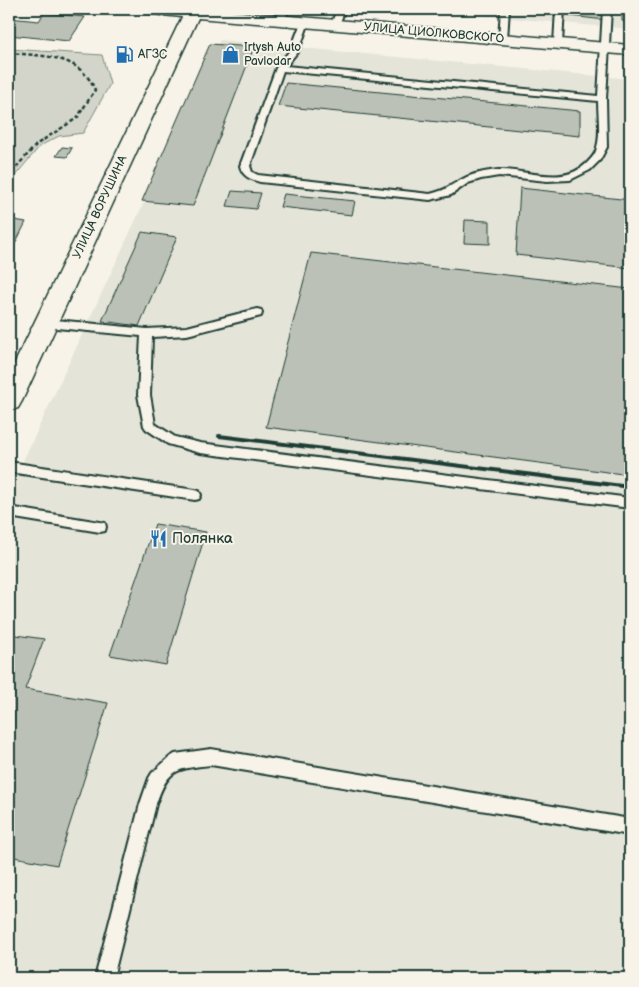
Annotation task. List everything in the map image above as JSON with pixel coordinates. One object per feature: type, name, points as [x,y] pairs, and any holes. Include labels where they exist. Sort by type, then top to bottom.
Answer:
[{"type":"street","name":"УЛИЦА ЦИОЛКОВСКОГО","points":[[149,9],[192,13],[283,14],[304,22],[338,17],[504,39],[630,50]]},
{"type":"street","name":"УЛИЦА ВОРУШИНА","points":[[9,401],[192,13]]},
{"type":"lane","points":[[504,39],[505,9]]},
{"type":"lane","points":[[558,44],[560,9]]},
{"type":"lane","points":[[304,22],[295,50],[280,68],[245,166],[249,175],[263,180],[430,197],[448,194],[465,181],[479,176],[499,173],[547,178],[570,177],[587,168],[597,158],[602,147],[602,99],[607,9]]},
{"type":"lane","points":[[280,68],[602,99]]},
{"type":"lane","points":[[46,323],[147,333],[187,331],[257,313]]},
{"type":"lane","points":[[147,333],[144,395],[150,426],[172,441],[200,448],[630,503]]},
{"type":"lane","points":[[9,467],[195,495]]},
{"type":"lane","points":[[9,512],[100,527]]},
{"type":"lane","points":[[104,978],[148,804],[157,778],[175,762],[211,757],[630,827]]},
{"type":"path","points":[[9,53],[54,58],[71,62],[84,70],[92,79],[95,90],[77,118],[37,144],[9,175]]},
{"type":"shaded area","points":[[408,9],[630,9],[630,29]]},
{"type":"shaded area","points":[[220,40],[630,79],[630,978],[9,978],[9,491]]},
{"type":"shaded area","points":[[9,49],[102,55],[110,84],[83,133],[59,136],[40,146],[9,183]]},
{"type":"building","points":[[570,9],[605,9],[605,20],[570,16]]},
{"type":"building","points":[[622,9],[630,9],[630,22],[622,21]]},
{"type":"building","points":[[44,13],[85,17],[69,41],[9,35],[9,18],[39,21]]},
{"type":"building","points":[[210,44],[254,47],[193,206],[142,201]]},
{"type":"building","points":[[286,83],[580,111],[580,136],[278,106]]},
{"type":"building","points":[[62,147],[72,148],[67,157],[56,156]]},
{"type":"building","points":[[520,188],[630,200],[630,268],[516,255]]},
{"type":"building","points":[[232,191],[261,193],[256,209],[227,206]]},
{"type":"building","points":[[284,194],[355,201],[352,215],[280,207]]},
{"type":"building","points":[[9,219],[26,222],[13,248],[9,248]]},
{"type":"building","points":[[465,220],[490,221],[490,244],[464,243]]},
{"type":"building","points":[[142,232],[177,237],[139,326],[102,321]]},
{"type":"building","points":[[311,253],[630,289],[630,475],[266,427]]},
{"type":"building","points":[[155,524],[206,532],[166,665],[110,655]]},
{"type":"building","points":[[9,634],[44,639],[25,689],[108,703],[57,865],[9,856]]},
{"type":"railway","points":[[219,436],[630,487]]},
{"type":"place","name":"АГЗС","points":[[124,54]]},
{"type":"place","name":"Irtysh Auto Pavlodar","points":[[230,54]]},
{"type":"place","name":"Полянка","points":[[158,538]]}]
